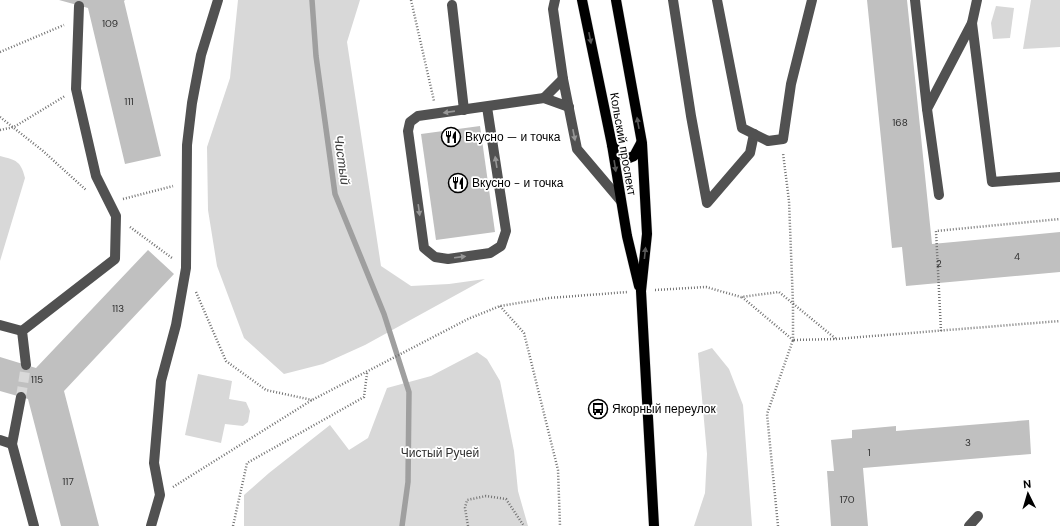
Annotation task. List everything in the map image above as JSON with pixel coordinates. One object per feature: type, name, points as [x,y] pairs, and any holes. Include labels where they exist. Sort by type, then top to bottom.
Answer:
[{"type":"main road","name":"Кольский проспект","points":[[582,0],[612,145],[620,201],[640,291],[654,526]]},
{"type":"main road","name":"Кольский проспект","points":[[616,0],[642,142],[647,234],[640,291]]},
{"type":"main road","points":[[612,145],[620,154],[628,158],[634,156],[642,142]]},
{"type":"street","points":[[151,526],[160,495],[154,463],[161,381],[176,325],[186,268],[187,145],[192,102],[201,55],[218,0]]},
{"type":"street","points":[[555,0],[553,9],[563,79],[577,149],[620,201]]},
{"type":"street","points":[[673,0],[691,116],[707,203],[750,153],[754,134]]},
{"type":"street","points":[[717,0],[742,128],[768,141],[784,139],[791,84],[812,0]]},
{"type":"street","points":[[915,0],[927,109],[939,194]]},
{"type":"street","points":[[927,109],[972,23],[977,0]]},
{"type":"street","points":[[452,5],[464,110]]},
{"type":"street","points":[[22,331],[115,259],[116,216],[96,176],[76,89],[79,6]]},
{"type":"street","points":[[972,23],[992,182],[1060,177]]},
{"type":"street","points":[[544,98],[563,79]]},
{"type":"street","points":[[487,107],[506,231],[501,246],[490,253],[448,259],[435,257],[424,248],[408,131],[410,122],[418,116],[544,98],[569,107]]},
{"type":"street","points":[[0,325],[22,331]]},
{"type":"street","points":[[22,331],[26,365]]},
{"type":"street","points":[[21,397],[12,444],[34,526]]},
{"type":"street","points":[[0,440],[12,444]]},
{"type":"street","points":[[969,526],[978,516]]},
{"type":"path","points":[[411,0],[437,114]]},
{"type":"path","points":[[0,52],[78,19]]},
{"type":"path","points":[[0,130],[14,127],[76,89]]},
{"type":"path","points":[[0,117],[44,151],[88,191]]},
{"type":"path","points":[[778,526],[767,414],[793,340],[789,201],[783,155],[784,139]]},
{"type":"path","points":[[109,203],[187,183]]},
{"type":"path","points":[[116,216],[186,268],[226,361],[266,390],[312,400]]},
{"type":"path","points":[[941,331],[936,231],[1060,219]]},
{"type":"path","points":[[160,495],[312,400],[425,340],[468,319],[500,306],[549,298],[706,287],[741,297],[779,292],[836,339]]},
{"type":"path","points":[[741,297],[793,340],[836,339],[1060,321]]},
{"type":"path","points":[[500,306],[524,333],[558,470],[560,526]]},
{"type":"path","points":[[233,526],[247,463],[364,397],[367,372]]},
{"type":"path","points":[[468,526],[465,508],[467,500],[486,496],[506,499],[524,526]]},
{"type":"green space","points":[[238,0],[360,0],[347,42],[381,266],[411,286],[449,284],[485,279],[365,345],[323,364],[284,374],[244,338],[217,266],[208,210],[207,147],[230,78]]},
{"type":"green space","points":[[1031,0],[1060,0],[1060,47],[1023,49]]},
{"type":"green space","points":[[996,6],[1014,8],[1010,38],[993,39],[991,23]]},
{"type":"green space","points":[[0,156],[17,162],[22,168],[25,178],[0,261]]},
{"type":"green space","points":[[712,348],[729,369],[743,405],[752,526],[694,526],[705,493],[707,454],[698,353]]},
{"type":"green space","name":"Чистый Ручей","points":[[477,352],[487,359],[500,381],[514,451],[518,491],[528,526],[244,526],[244,495],[269,473],[330,425],[349,450],[368,438],[387,388],[431,376]]},
{"type":"green space","points":[[198,374],[232,381],[229,399],[246,402],[250,411],[248,422],[243,426],[225,424],[221,443],[185,435]]},
{"type":"building","points":[[59,0],[125,0],[161,156],[125,164],[88,8]]},
{"type":"building","points":[[867,0],[907,0],[932,244],[1060,232],[1060,272],[906,286],[902,247],[892,248]]},
{"type":"building","name":"Вкусно - и точка","points":[[480,126],[495,232],[436,240],[421,134]]},
{"type":"building","points":[[148,250],[174,274],[64,391],[99,526],[61,526],[28,399],[0,391],[0,357],[36,368]]},
{"type":"building","points":[[1029,420],[1031,454],[863,468],[868,526],[831,526],[827,471],[834,471],[831,440],[852,438],[852,430],[896,426],[896,431]]},
{"type":"waterway","name":"Чистый","points":[[312,0],[316,56],[335,194],[384,314],[409,392],[408,482],[402,526]]},
{"type":"tunnel","points":[[21,397],[26,365]]},
{"type":"place","name":"Вкусно — и точка","points":[[451,137]]},
{"type":"place","name":"Вкусно - и точка","points":[[458,183]]},
{"type":"place","name":"Якорный переулок","points":[[598,409]]}]
